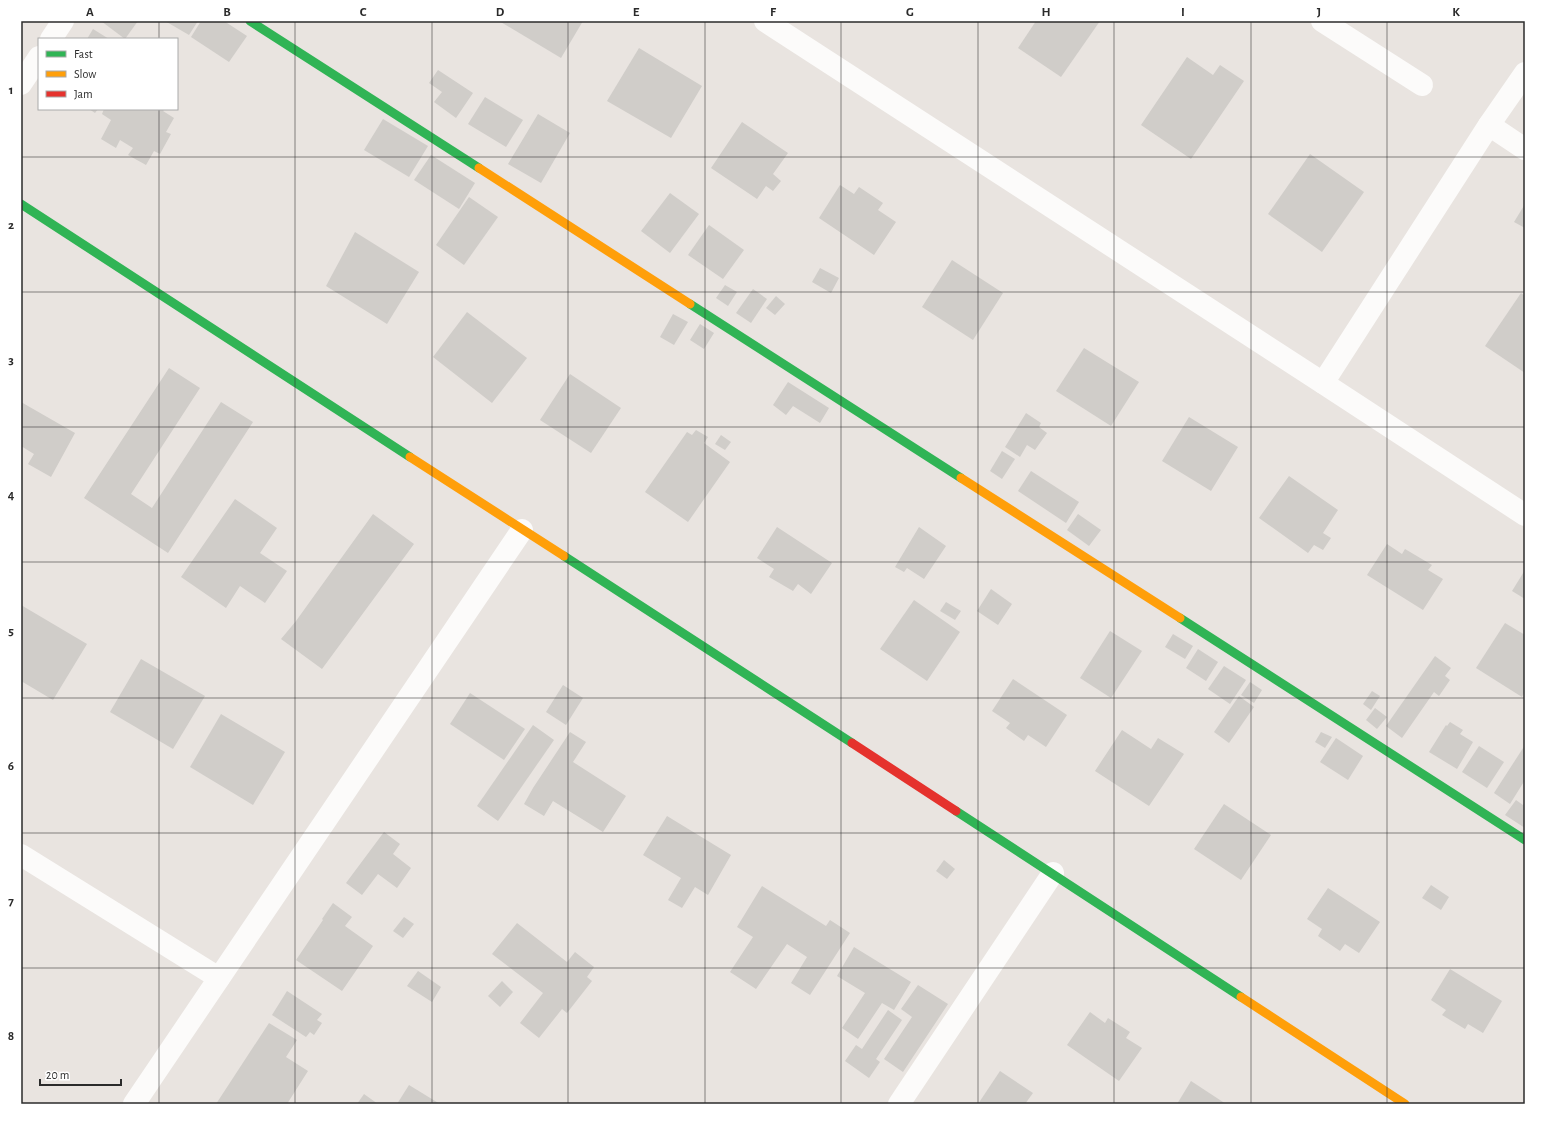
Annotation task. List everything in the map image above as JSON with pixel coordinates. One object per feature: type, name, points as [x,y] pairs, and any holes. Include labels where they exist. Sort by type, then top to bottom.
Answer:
[{"type":"street","points":[[52,38],[63,21]]},
{"type":"street","points":[[250,21],[1525,840]]},
{"type":"street","points":[[766,21],[1525,516]]},
{"type":"street","points":[[1322,21],[1422,85]]},
{"type":"street","points":[[21,84],[38,58]]},
{"type":"street","points":[[1323,383],[1489,125],[1525,73]]},
{"type":"street","points":[[1489,125],[1525,148]]},
{"type":"street","points":[[21,204],[1053,873],[1405,1104]]},
{"type":"street","points":[[134,1104],[522,530]]},
{"type":"street","points":[[21,855],[219,978]]},
{"type":"street","points":[[902,1103],[1053,873]]},
{"type":"building","points":[[101,21],[138,21],[126,38]]},
{"type":"building","points":[[165,21],[198,21],[189,35]]},
{"type":"building","points":[[201,21],[224,21],[247,36],[229,62],[191,37]]},
{"type":"building","points":[[499,21],[583,21],[561,58]]},
{"type":"building","points":[[1036,21],[1100,21],[1061,77],[1018,48]]},
{"type":"building","points":[[93,29],[107,38],[88,38]]},
{"type":"building","points":[[639,48],[702,86],[671,138],[607,101]]},
{"type":"building","points":[[1187,57],[1213,75],[1220,65],[1244,81],[1191,159],[1141,125]]},
{"type":"building","points":[[438,70],[473,93],[456,118],[434,102],[442,92],[429,83]]},
{"type":"building","points":[[485,97],[523,120],[506,147],[468,124]]},
{"type":"building","points":[[90,110],[97,110],[95,113]]},
{"type":"building","points":[[104,110],[164,110],[163,111],[174,118],[166,132],[171,134],[160,154],[154,151],[146,165],[128,155],[133,148],[120,140],[116,148],[101,139],[111,120],[102,114]]},
{"type":"building","points":[[538,114],[570,133],[541,183],[508,164]]},
{"type":"building","points":[[383,119],[428,146],[409,177],[364,150]]},
{"type":"building","points":[[742,122],[788,153],[773,174],[781,181],[773,191],[766,186],[757,199],[711,168]]},
{"type":"building","points":[[1310,154],[1364,192],[1322,252],[1268,214]]},
{"type":"building","points":[[431,155],[475,183],[459,209],[414,180]]},
{"type":"building","points":[[840,185],[854,194],[859,187],[883,203],[878,210],[896,222],[874,255],[819,218]]},
{"type":"building","points":[[670,193],[699,214],[670,253],[641,231]]},
{"type":"building","points":[[469,197],[498,217],[464,265],[436,245]]},
{"type":"building","points":[[1525,204],[1525,228],[1514,222]]},
{"type":"building","points":[[709,225],[744,250],[723,279],[688,255]]},
{"type":"building","points":[[355,232],[419,272],[387,324],[326,286]]},
{"type":"building","points":[[952,260],[1003,293],[973,340],[922,307]]},
{"type":"building","points":[[820,268],[839,278],[831,293],[812,282]]},
{"type":"building","points":[[725,285],[737,292],[728,306],[716,298]]},
{"type":"building","points":[[753,289],[767,299],[751,323],[736,313]]},
{"type":"building","points":[[1521,293],[1525,296],[1525,373],[1485,346]]},
{"type":"building","points":[[776,296],[785,304],[775,315],[766,308]]},
{"type":"building","points":[[467,312],[527,358],[492,403],[433,357]]},
{"type":"building","points":[[673,314],[688,322],[674,345],[660,337]]},
{"type":"building","points":[[700,324],[714,333],[704,349],[690,340]]},
{"type":"building","points":[[1084,348],[1139,382],[1111,426],[1056,391]]},
{"type":"building","points":[[169,368],[200,388],[131,494],[152,508],[221,402],[253,422],[168,553],[84,498]]},
{"type":"building","points":[[570,374],[621,408],[591,453],[540,420]]},
{"type":"building","points":[[788,382],[829,408],[820,423],[793,406],[786,415],[773,405]]},
{"type":"building","points":[[21,402],[75,433],[51,477],[28,464],[34,454],[21,446]]},
{"type":"building","points":[[1026,413],[1041,423],[1039,427],[1047,433],[1035,450],[1027,445],[1020,457],[1005,447]]},
{"type":"building","points":[[1189,417],[1238,447],[1211,491],[1162,461]]},
{"type":"building","points":[[696,430],[708,437],[704,443],[730,462],[688,522],[645,492],[687,432],[692,435]]},
{"type":"building","points":[[721,435],[731,442],[725,450],[715,444]]},
{"type":"building","points":[[1002,451],[1015,459],[1002,479],[990,471]]},
{"type":"building","points":[[1031,471],[1079,502],[1066,523],[1018,491]]},
{"type":"building","points":[[1289,476],[1338,510],[1323,533],[1331,538],[1323,550],[1314,545],[1308,553],[1259,518]]},
{"type":"building","points":[[235,499],[277,528],[260,553],[287,571],[265,603],[240,586],[226,608],[181,577]]},
{"type":"building","points":[[373,514],[414,544],[322,669],[281,639],[296,621]]},
{"type":"building","points":[[1078,514],[1101,530],[1089,546],[1067,530]]},
{"type":"building","points":[[777,527],[832,563],[811,594],[798,584],[793,591],[769,577],[774,569],[757,558]]},
{"type":"building","points":[[919,527],[946,546],[924,579],[907,568],[904,572],[895,567]]},
{"type":"building","points":[[1387,544],[1402,554],[1405,549],[1432,565],[1428,570],[1443,579],[1423,610],[1367,575]]},
{"type":"building","points":[[1525,570],[1525,599],[1512,591]]},
{"type":"building","points":[[991,589],[1012,604],[998,625],[977,611]]},
{"type":"building","points":[[914,600],[960,632],[927,681],[880,649]]},
{"type":"building","points":[[946,602],[961,611],[955,620],[940,611]]},
{"type":"building","points":[[21,605],[87,644],[53,700],[21,681]]},
{"type":"building","points":[[1505,623],[1525,635],[1525,691],[1522,697],[1476,668]]},
{"type":"building","points":[[1110,631],[1142,651],[1111,698],[1080,678]]},
{"type":"building","points":[[1173,634],[1193,646],[1185,659],[1165,647]]},
{"type":"building","points":[[1198,649],[1218,662],[1206,681],[1186,668]]},
{"type":"building","points":[[1435,656],[1451,668],[1445,676],[1450,680],[1439,696],[1434,692],[1402,738],[1386,726]]},
{"type":"building","points":[[141,659],[205,696],[173,749],[110,712]]},
{"type":"building","points":[[1224,666],[1246,680],[1230,704],[1208,689]]},
{"type":"building","points":[[1013,679],[1067,715],[1046,747],[1028,735],[1024,741],[1006,728],[1010,723],[992,711]]},
{"type":"building","points":[[1250,682],[1262,690],[1254,703],[1241,695]]},
{"type":"building","points":[[563,685],[583,698],[566,725],[546,712]]},
{"type":"building","points":[[1372,691],[1380,696],[1371,710],[1363,704]]},
{"type":"building","points":[[470,693],[525,729],[504,760],[450,724]]},
{"type":"building","points":[[1239,696],[1254,707],[1229,743],[1214,732]]},
{"type":"building","points":[[1375,708],[1387,717],[1377,729],[1366,720]]},
{"type":"building","points":[[221,714],[285,752],[253,805],[190,767]]},
{"type":"building","points":[[1450,722],[1463,730],[1460,734],[1473,742],[1457,769],[1429,752],[1446,725],[1447,726]]},
{"type":"building","points":[[533,725],[554,740],[498,821],[477,806]]},
{"type":"building","points":[[1122,730],[1151,749],[1158,738],[1184,754],[1149,806],[1095,771]]},
{"type":"building","points":[[570,732],[586,742],[573,762],[626,796],[603,832],[553,801],[544,816],[524,804]]},
{"type":"building","points":[[1321,732],[1332,737],[1325,748],[1315,742]]},
{"type":"building","points":[[1336,738],[1363,756],[1348,780],[1320,762]]},
{"type":"building","points":[[1525,745],[1525,780],[1510,804],[1494,793]]},
{"type":"building","points":[[1479,746],[1504,762],[1487,788],[1462,772]]},
{"type":"building","points":[[1516,800],[1523,805],[1525,802],[1525,828],[1505,815]]},
{"type":"building","points":[[1224,804],[1271,835],[1241,880],[1194,849]]},
{"type":"building","points":[[667,816],[731,855],[708,895],[695,887],[682,908],[668,900],[681,878],[643,855]]},
{"type":"building","points":[[384,832],[400,844],[393,854],[411,868],[397,888],[378,874],[362,895],[346,883]]},
{"type":"building","points":[[944,860],[955,869],[947,879],[936,871]]},
{"type":"building","points":[[1431,885],[1449,897],[1441,910],[1422,898]]},
{"type":"building","points":[[762,886],[826,926],[830,920],[850,933],[810,995],[791,983],[807,957],[787,944],[756,989],[730,972],[753,937],[737,927]]},
{"type":"building","points":[[1328,888],[1380,922],[1359,953],[1345,944],[1340,951],[1318,936],[1322,929],[1307,919]]},
{"type":"building","points":[[333,903],[352,917],[345,926],[373,946],[342,991],[296,960]]},
{"type":"building","points":[[404,917],[414,924],[403,938],[393,931]]},
{"type":"building","points":[[517,923],[567,962],[575,952],[594,967],[587,977],[592,981],[567,1013],[562,1009],[539,1038],[520,1023],[543,993],[492,954]]},
{"type":"building","points":[[854,947],[911,982],[894,1010],[882,1003],[858,1039],[842,1028],[865,993],[837,976]]},
{"type":"building","points":[[1450,969],[1502,1001],[1483,1033],[1468,1024],[1465,1029],[1442,1015],[1446,1010],[1431,1000]]},
{"type":"building","points":[[418,971],[441,987],[432,1002],[407,986]]},
{"type":"building","points":[[502,981],[513,992],[500,1007],[488,996]]},
{"type":"building","points":[[918,985],[948,1004],[903,1072],[884,1059],[912,1017],[901,1009]]},
{"type":"building","points":[[287,991],[322,1014],[317,1020],[322,1023],[314,1035],[310,1032],[306,1037],[272,1015]]},
{"type":"building","points":[[888,1010],[902,1020],[876,1059],[880,1062],[869,1078],[845,1061],[856,1045],[862,1049]]},
{"type":"building","points":[[1090,1012],[1105,1023],[1108,1018],[1130,1032],[1126,1038],[1142,1048],[1119,1081],[1067,1045]]},
{"type":"building","points":[[269,1023],[297,1040],[286,1057],[308,1071],[287,1104],[216,1104]]},
{"type":"building","points":[[1000,1071],[1033,1093],[1025,1104],[978,1104]]},
{"type":"building","points":[[1191,1081],[1226,1104],[1177,1104]]},
{"type":"building","points":[[409,1085],[440,1104],[397,1104]]},
{"type":"building","points":[[364,1094],[378,1104],[357,1104]]},
{"type":"traffic: fast","points":[[250,21],[479,168]]},
{"type":"traffic: fast","points":[[21,204],[410,457]]},
{"type":"traffic: fast","points":[[690,304],[961,478]]},
{"type":"traffic: fast","points":[[564,556],[852,743]]},
{"type":"traffic: fast","points":[[1180,618],[1525,840]]},
{"type":"traffic: fast","points":[[956,811],[1241,997]]},
{"type":"traffic: slow","points":[[479,168],[690,304]]},
{"type":"traffic: slow","points":[[410,457],[564,556]]},
{"type":"traffic: slow","points":[[961,478],[1180,618]]},
{"type":"traffic: slow","points":[[1241,997],[1405,1104]]},
{"type":"traffic: jam","points":[[852,743],[956,811]]}]
